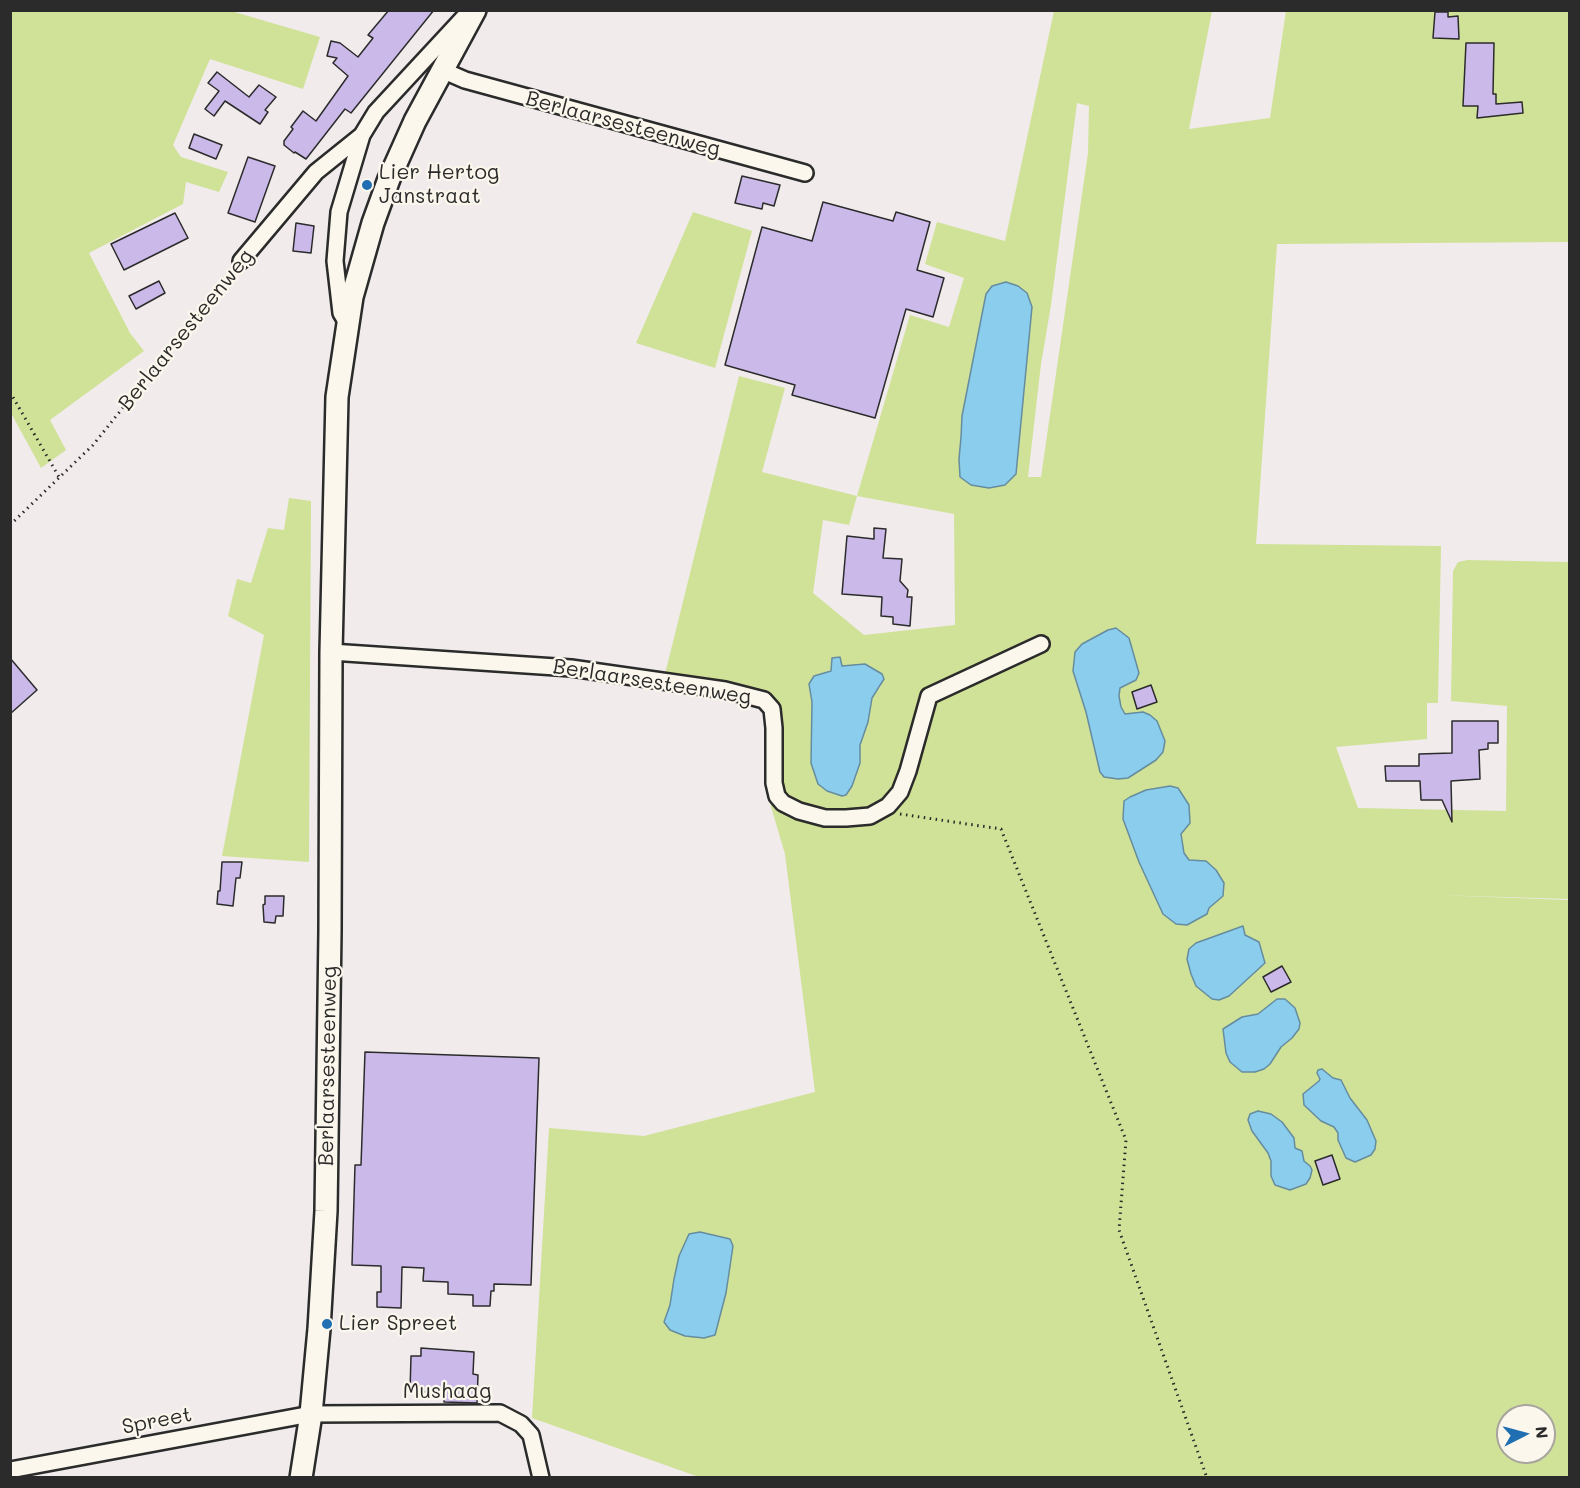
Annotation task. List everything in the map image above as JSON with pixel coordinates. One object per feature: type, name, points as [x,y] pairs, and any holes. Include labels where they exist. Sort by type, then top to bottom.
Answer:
[{"type":"street","name":"Berlaarsesteenweg","points":[[347,323],[341,313],[335,261],[339,212],[362,135],[376,112],[470,10]]},
{"type":"street","name":"Berlaarsesteenweg","points":[[301,1478],[311,1414],[319,1329],[326,1211],[331,652],[337,397],[347,323],[362,260],[389,179],[415,121],[475,10]]},
{"type":"street","name":"Berlaarsesteenweg","points":[[442,70],[476,83],[805,173]]},
{"type":"street","name":"Berlaarsesteenweg","points":[[241,261],[316,172],[362,135]]},
{"type":"street","name":"Berlaarsesteenweg","points":[[331,652],[571,668],[725,690],[764,700],[772,709],[774,783],[777,796],[783,803],[799,811],[825,818],[870,816],[888,806],[900,792],[908,771],[929,696],[1041,644]]},
{"type":"street","name":"Mushaag","points":[[311,1414],[500,1413],[521,1424],[531,1435],[541,1478]]},
{"type":"street","name":"Spreet","points":[[10,1470],[311,1414]]},
{"type":"path","name":"Berlaarsesteenweg","points":[[10,525],[93,445],[241,261]]},
{"type":"path","points":[[10,392],[60,477]]},
{"type":"path","points":[[878,811],[1001,829],[1126,1140],[1119,1230],[1207,1478]]},
{"type":"green space","points":[[10,11],[231,11],[320,37],[303,89],[210,59],[173,145],[181,157],[228,172],[219,192],[186,182],[183,204],[89,253],[130,333],[144,351],[50,420],[66,450],[41,468],[11,413]]},
{"type":"green space","points":[[1054,11],[1212,11],[1189,129],[1270,118],[1286,11],[1569,11],[1569,242],[1277,244],[1256,544],[1441,546],[1438,703],[1427,703],[1427,739],[1336,747],[1358,808],[1506,811],[1507,706],[1451,701],[1453,571],[1458,562],[1468,560],[1569,562],[1569,899],[1437,895],[1569,900],[1569,1477],[699,1477],[532,1418],[549,1128],[644,1136],[815,1092],[785,854],[769,800],[769,713],[762,704],[662,686],[739,376],[785,388],[762,472],[857,496],[910,315],[949,327],[964,278],[925,264],[937,222],[1005,241]],"holes":[[[1077,103],[1089,106],[1088,153],[1041,477],[1028,477]],[[986,294],[959,459],[962,416]],[[857,496],[954,514],[955,625],[864,635],[813,593],[823,520],[849,525]],[[840,657],[842,666],[865,664],[881,686],[872,698],[868,722],[860,745],[860,763],[852,786],[846,795],[842,796],[827,791],[811,763],[812,702],[809,684],[814,676],[831,670]]]},
{"type":"green space","points":[[693,212],[752,231],[715,368],[636,343]]},
{"type":"green space","points":[[289,498],[311,501],[309,862],[222,856],[264,635],[228,616],[237,579],[251,583],[268,528],[284,530]]},
{"type":"water","points":[[1006,282],[1018,286],[1027,293],[1032,307],[1016,474],[1005,485],[989,488],[971,485],[960,477],[962,416],[986,294],[992,286]]},
{"type":"water","points":[[1116,628],[1129,638],[1139,673],[1136,680],[1120,688],[1121,707],[1125,714],[1143,712],[1150,715],[1157,721],[1165,741],[1163,752],[1156,760],[1128,778],[1118,779],[1104,777],[1100,772],[1086,712],[1073,671],[1075,652],[1082,644]]},
{"type":"water","points":[[840,657],[842,666],[865,664],[882,674],[884,679],[872,698],[868,722],[860,745],[860,763],[852,786],[846,795],[842,796],[827,791],[818,784],[811,763],[812,702],[809,684],[814,676],[831,671],[832,658]]},
{"type":"water","points":[[1170,786],[1178,788],[1189,805],[1190,823],[1181,834],[1184,853],[1189,860],[1206,861],[1216,870],[1224,883],[1223,896],[1209,908],[1207,914],[1187,925],[1176,924],[1163,914],[1139,862],[1123,819],[1124,801],[1146,790]]},
{"type":"water","points":[[1243,926],[1245,935],[1259,942],[1265,963],[1229,996],[1219,1000],[1212,999],[1196,986],[1187,959],[1189,949],[1196,943]]},
{"type":"water","points":[[1277,999],[1285,999],[1295,1008],[1300,1023],[1299,1029],[1264,1069],[1242,1072],[1230,1062],[1226,1053],[1223,1029],[1242,1017],[1258,1014]]},
{"type":"water","points":[[1322,1069],[1333,1078],[1341,1080],[1350,1098],[1367,1120],[1376,1141],[1371,1155],[1355,1162],[1346,1158],[1334,1127],[1321,1121],[1304,1105],[1303,1094],[1319,1081],[1317,1073]]},
{"type":"water","points":[[1258,1111],[1271,1114],[1282,1122],[1294,1138],[1295,1148],[1302,1151],[1304,1161],[1312,1170],[1306,1184],[1290,1190],[1275,1185],[1271,1176],[1271,1161],[1268,1153],[1252,1131],[1248,1120],[1250,1114]]},
{"type":"water","points":[[700,1232],[730,1239],[733,1246],[726,1293],[715,1335],[704,1338],[685,1336],[670,1330],[664,1322],[670,1305],[679,1256],[689,1234]]},
{"type":"building","points":[[389,10],[434,10],[351,113],[345,109],[306,159],[294,153],[284,145],[284,141],[293,129],[291,127],[303,111],[316,121],[348,76],[333,63],[337,58],[327,56],[331,41],[340,43],[358,57],[373,38],[368,35]]},
{"type":"building","points":[[1435,12],[1448,12],[1448,17],[1458,16],[1459,39],[1433,38]]},
{"type":"building","points":[[1466,43],[1494,43],[1493,94],[1496,94],[1496,104],[1522,102],[1523,113],[1477,118],[1478,106],[1463,106]]},
{"type":"building","points":[[217,72],[249,97],[259,85],[276,97],[265,110],[268,112],[260,124],[225,101],[214,116],[205,109],[219,91],[208,83]]},
{"type":"building","points":[[194,134],[222,145],[216,159],[189,148]]},
{"type":"building","points":[[248,157],[275,166],[255,222],[228,213]]},
{"type":"building","points":[[742,176],[780,185],[774,206],[763,203],[762,209],[735,203]]},
{"type":"building","points":[[823,202],[893,221],[896,212],[930,222],[917,270],[944,278],[933,317],[906,309],[875,418],[792,395],[795,385],[725,365],[762,227],[812,241]]},
{"type":"building","points":[[175,213],[188,238],[124,270],[111,244]]},
{"type":"building","points":[[296,223],[314,226],[311,253],[293,251]]},
{"type":"building","points":[[159,281],[165,293],[136,309],[129,296]]},
{"type":"building","points":[[874,528],[886,529],[883,558],[902,559],[900,581],[908,590],[907,597],[912,597],[910,626],[893,624],[893,617],[881,616],[882,597],[842,594],[847,536],[874,539]]},
{"type":"building","points":[[10,658],[37,690],[10,714]]},
{"type":"building","points":[[1151,685],[1157,702],[1137,709],[1132,692]]},
{"type":"building","points":[[1452,721],[1498,721],[1498,743],[1488,743],[1488,749],[1479,750],[1480,779],[1451,781],[1452,822],[1442,800],[1421,800],[1420,781],[1386,781],[1385,766],[1419,766],[1419,754],[1452,753]]},
{"type":"building","points":[[222,862],[242,862],[240,878],[236,878],[233,906],[217,904]]},
{"type":"building","points":[[265,896],[284,896],[283,916],[276,916],[275,923],[264,922]]},
{"type":"building","points":[[1282,966],[1291,982],[1271,992],[1263,977]]},
{"type":"building","points":[[365,1052],[539,1058],[531,1285],[494,1284],[490,1306],[473,1306],[473,1295],[448,1294],[448,1282],[423,1281],[424,1268],[402,1267],[401,1308],[377,1307],[377,1292],[381,1292],[381,1266],[352,1265],[355,1165],[361,1165]]},
{"type":"building","points":[[1332,1155],[1340,1179],[1323,1185],[1315,1161]]},
{"type":"building","points":[[421,1348],[474,1352],[473,1374],[478,1375],[477,1403],[444,1402],[444,1393],[410,1391],[411,1356],[421,1356]]},
{"type":"place","name":"Lier Hertog Janstraat","points":[[367,185]]},
{"type":"place","name":"Lier Spreet","points":[[327,1324]]}]
